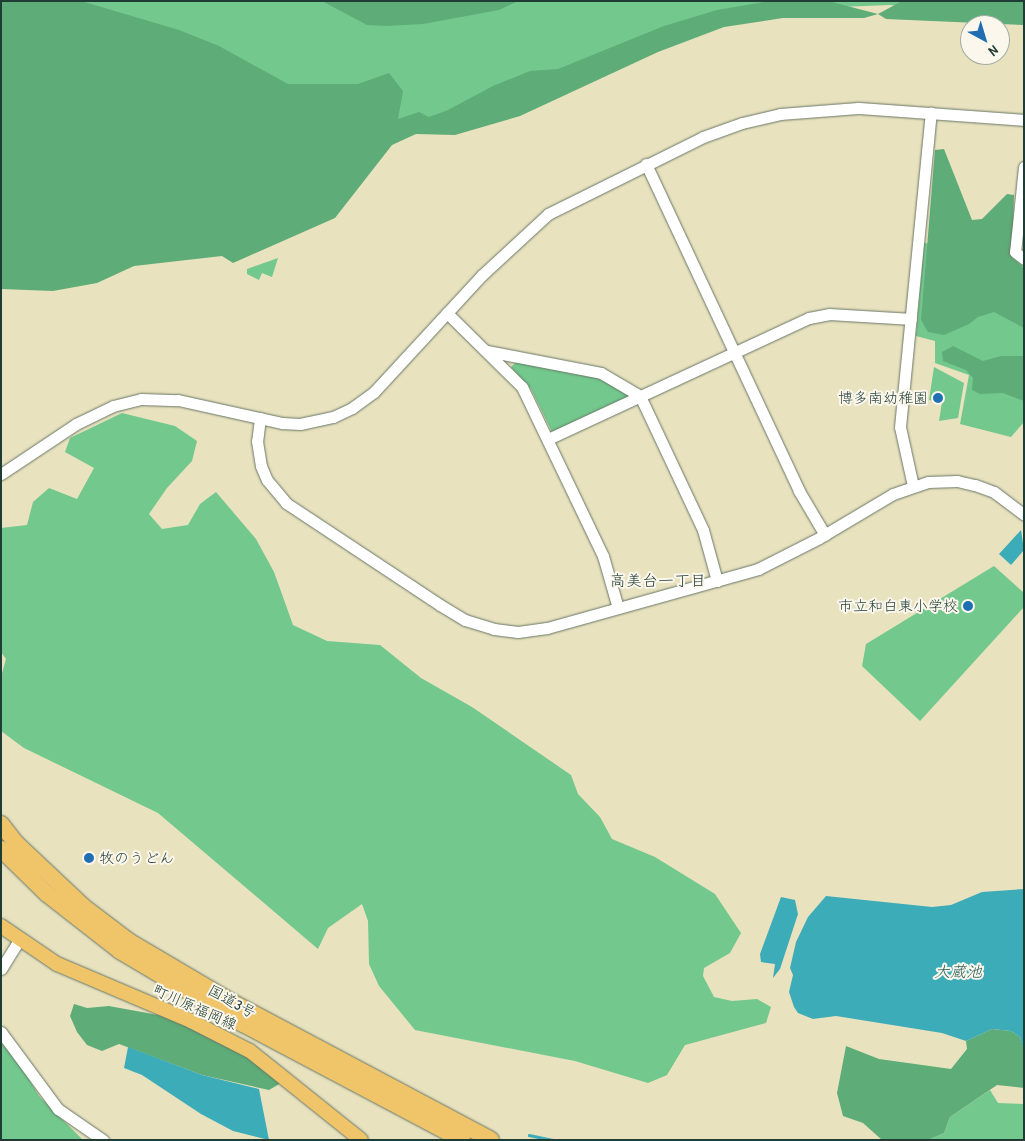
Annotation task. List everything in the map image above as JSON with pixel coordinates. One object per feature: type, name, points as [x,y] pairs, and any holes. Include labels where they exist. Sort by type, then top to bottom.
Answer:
[{"type":"highway","name":"国道3号","points":[[1,824],[16,842],[84,907],[130,942],[232,1002],[492,1140]]},
{"type":"highway","name":"国道3号","points":[[1,849],[47,894],[120,951],[242,1024],[462,1140]]},
{"type":"main road","name":"町川原福岡線","points":[[1,926],[19,940],[65,968],[191,1021],[250,1051],[361,1140]]},
{"type":"street","points":[[1,474],[76,424],[113,406],[141,399],[178,400],[260,418],[300,424],[333,417],[352,408],[374,392],[516,241],[548,214],[703,137],[780,114],[858,108],[1024,120]]},
{"type":"street","points":[[913,486],[900,427],[932,113]]},
{"type":"street","points":[[646,164],[799,491],[824,535]]},
{"type":"street","points":[[1024,168],[1016,252],[1024,259]]},
{"type":"street","points":[[447,313],[522,387],[603,556],[618,608]]},
{"type":"street","points":[[548,439],[734,352],[819,315],[911,319]]},
{"type":"street","points":[[487,351],[601,373],[640,396],[703,530],[717,580]]},
{"type":"street","points":[[260,418],[257,441],[261,466],[266,480],[286,503],[465,620],[518,632],[547,628],[758,569],[913,486],[928,482],[957,481],[974,485],[994,492],[1024,515]]},
{"type":"street","points":[[1,969],[19,940]]},
{"type":"street","points":[[1,1032],[58,1109],[103,1140]]},
{"type":"green space","points":[[1,1],[81,1],[179,30],[219,46],[288,84],[358,84],[389,73],[403,91],[398,119],[419,112],[429,117],[448,110],[493,86],[530,71],[558,69],[664,26],[717,10],[770,1],[828,1],[878,14],[864,18],[783,18],[724,27],[658,52],[520,116],[455,135],[416,134],[392,145],[335,218],[233,263],[222,256],[134,266],[97,283],[53,291],[1,289]]},
{"type":"green space","points":[[56,1],[1024,1],[1024,15],[890,5],[736,11],[471,125],[349,128]]},
{"type":"green space","points":[[322,1],[518,1],[499,10],[423,24],[387,26],[367,25]]},
{"type":"green space","points":[[902,1],[1024,1],[1024,25],[1010,24],[1010,15],[960,15],[960,22],[886,19],[878,14]]},
{"type":"green space","points":[[944,149],[972,220],[982,219],[1007,194],[1014,195],[1012,258],[1024,269],[1024,328],[994,312],[978,317],[969,324],[944,335],[928,332],[921,320],[935,150]]},
{"type":"green space","points":[[924,243],[1010,252],[1024,265],[1024,422],[1011,437],[960,424],[969,375],[935,363],[935,341],[916,336]]},
{"type":"green space","points":[[278,258],[272,277],[262,273],[259,280],[247,274],[247,269]]},
{"type":"green space","points":[[953,346],[983,361],[1001,356],[1024,356],[1024,401],[1003,393],[980,394],[972,390],[973,378],[966,370],[943,361],[942,352]]},
{"type":"green space","points":[[516,362],[603,379],[628,393],[628,397],[552,432],[531,389],[511,367]]},
{"type":"green space","points":[[934,367],[964,383],[958,418],[939,421],[942,402],[929,400]]},
{"type":"green space","points":[[122,413],[175,426],[197,441],[192,461],[167,488],[149,514],[162,529],[188,525],[200,504],[216,492],[256,539],[274,572],[293,625],[327,641],[380,645],[421,678],[472,707],[571,775],[578,794],[600,817],[612,839],[655,857],[715,894],[741,933],[730,953],[704,968],[703,976],[714,997],[732,1001],[757,999],[771,1007],[766,1023],[685,1045],[667,1075],[648,1083],[575,1061],[415,1030],[379,986],[369,964],[368,921],[362,904],[328,928],[318,949],[158,813],[24,748],[1,731],[1,677],[6,659],[1,652],[1,528],[27,525],[33,502],[49,488],[77,499],[94,468],[65,452],[70,438]]},
{"type":"green space","points":[[994,566],[1024,593],[1024,607],[920,721],[862,666],[866,644]]},
{"type":"green space","points":[[74,1004],[87,1008],[109,1006],[169,1017],[261,1064],[281,1083],[269,1090],[202,1075],[119,1044],[102,1051],[87,1045],[77,1032],[70,1016]]},
{"type":"green space","points":[[992,1029],[1011,1031],[1020,1037],[1024,1050],[1024,1088],[997,1085],[950,1117],[944,1133],[928,1140],[882,1140],[863,1123],[843,1116],[837,1093],[846,1046],[879,1059],[951,1069],[967,1049],[966,1041]]},
{"type":"green space","points":[[1,1042],[23,1069],[39,1096],[83,1140],[1,1140]]},
{"type":"green space","points":[[990,1090],[998,1103],[1024,1104],[1024,1140],[928,1140],[944,1133],[950,1117]]},
{"type":"water","points":[[1021,530],[1024,550],[1011,565],[999,554]]},
{"type":"water","name":"大蔵池","points":[[1024,889],[1024,1052],[1020,1037],[1011,1031],[992,1029],[966,1041],[942,1033],[836,1016],[813,1019],[798,1013],[794,1007],[789,992],[793,975],[790,968],[796,942],[808,917],[826,896],[932,907],[951,905],[982,892]]},
{"type":"water","points":[[781,897],[795,900],[798,914],[780,969],[773,978],[775,964],[761,962],[760,954]]},
{"type":"water","points":[[128,1047],[202,1075],[259,1089],[269,1140],[233,1131],[201,1114],[142,1075],[124,1068]]},
{"type":"waterway","points":[[529,1135],[552,1140]]},
{"type":"place","name":"博多南幼稚園","points":[[938,398]]},
{"type":"place","name":"市立和白東小学校","points":[[968,606]]},
{"type":"place","name":"牧のうどん","points":[[89,858]]},
{"type":"district","name":"高美台一丁目","points":[[658,580]]}]
